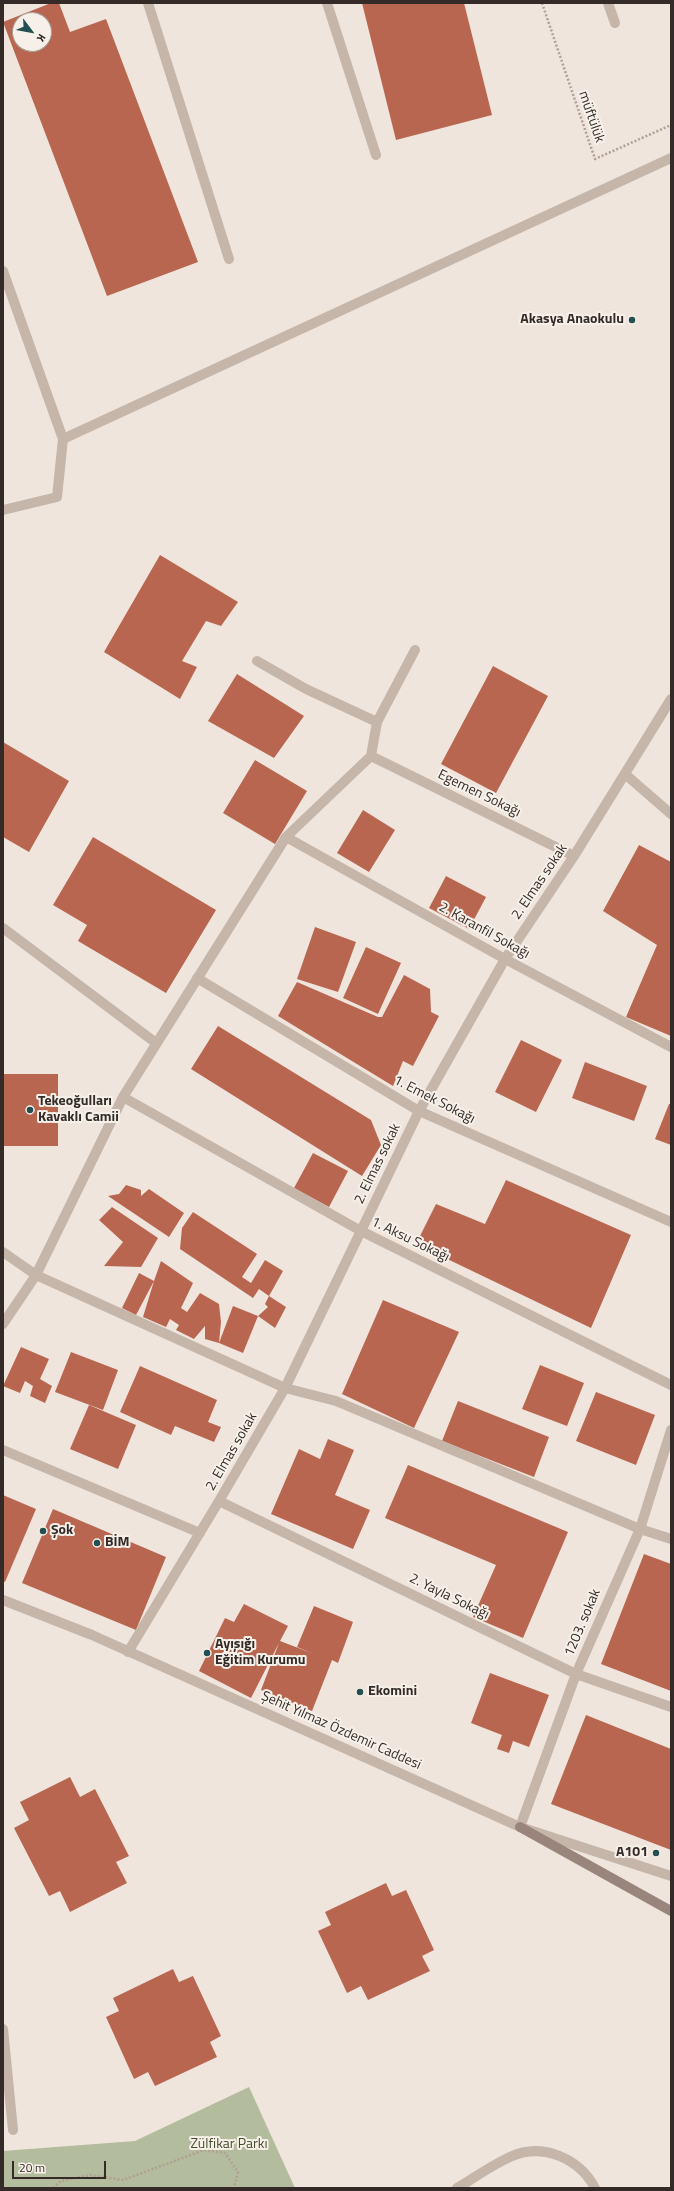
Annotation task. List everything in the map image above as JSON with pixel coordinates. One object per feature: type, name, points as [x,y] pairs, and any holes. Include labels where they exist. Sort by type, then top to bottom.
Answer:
[{"type":"street","points":[[148,3],[229,259]]},
{"type":"street","points":[[327,3],[376,155]]},
{"type":"street","points":[[608,3],[615,23]]},
{"type":"street","points":[[63,438],[671,158]]},
{"type":"street","points":[[3,271],[63,438],[57,497],[3,510]]},
{"type":"street","points":[[3,1324],[36,1275],[123,1097],[286,837],[371,756],[377,722],[415,650]]},
{"type":"street","points":[[257,661],[312,692],[377,722]]},
{"type":"street","name":"2. Elmas sokak","points":[[128,1652],[285,1388],[419,1111],[505,959],[574,856],[671,699]]},
{"type":"street","name":"Egemen Sokağı","points":[[371,756],[574,856]]},
{"type":"street","points":[[625,774],[671,814]]},
{"type":"street","name":"2. Karanfil Sokağı","points":[[286,837],[505,959],[671,1046]]},
{"type":"street","points":[[3,928],[156,1043]]},
{"type":"street","name":"1. Emek Sokağı","points":[[197,978],[419,1111],[671,1222]]},
{"type":"street","name":"1. Aksu Sokağı","points":[[123,1097],[362,1231],[671,1385]]},
{"type":"street","points":[[3,1252],[36,1275],[285,1388],[336,1401],[640,1529],[671,1540]]},
{"type":"street","name":"1203. sokak","points":[[520,1827],[576,1674],[640,1529],[671,1430]]},
{"type":"street","points":[[3,1450],[200,1533]]},
{"type":"street","name":"2. Yayla Sokağı","points":[[219,1501],[576,1674],[671,1707]]},
{"type":"street","name":"Şehit Yılmaz Özdemir Caddesi","points":[[3,1600],[128,1652],[520,1827],[671,1876]]},
{"type":"street","points":[[520,1827],[671,1911]]},
{"type":"street","points":[[3,2029],[5,2064],[13,2130]]},
{"type":"street","points":[[457,2188],[512,2156],[532,2152],[553,2153],[569,2160],[582,2170],[594,2188]]},
{"type":"path","name":"müftülük","points":[[542,3],[595,159],[671,125]]},
{"type":"path","points":[[53,2188],[61,2181],[90,2175],[123,2180],[204,2150],[225,2153],[238,2172],[234,2188]]},
{"type":"green space","name":"Zülfikar Parkı","points":[[249,2087],[295,2188],[3,2188],[3,2151],[135,2141]]},
{"type":"building","points":[[51,3],[59,3],[70,32],[106,19],[198,262],[107,296],[14,52],[52,52],[52,12],[28,12]]},
{"type":"building","points":[[362,3],[464,3],[492,115],[396,140]]},
{"type":"building","points":[[12,18],[12,46],[3,22]]},
{"type":"building","points":[[160,555],[238,602],[221,626],[206,621],[182,661],[197,667],[180,699],[104,652]]},
{"type":"building","points":[[493,666],[548,696],[496,793],[441,764]]},
{"type":"building","points":[[237,674],[304,716],[274,758],[208,721]]},
{"type":"building","points":[[3,742],[69,781],[29,852],[3,837]]},
{"type":"building","points":[[255,760],[307,791],[275,844],[223,813]]},
{"type":"building","points":[[363,810],[395,830],[369,872],[337,853]]},
{"type":"building","points":[[93,837],[216,910],[166,993],[78,941],[87,925],[53,905]]},
{"type":"building","points":[[639,845],[671,862],[671,1036],[626,1017],[657,945],[603,911]]},
{"type":"building","points":[[446,876],[486,897],[469,929],[429,908]]},
{"type":"building","points":[[315,927],[356,942],[338,992],[297,979]]},
{"type":"building","points":[[366,947],[401,963],[378,1014],[343,998]]},
{"type":"building","points":[[404,975],[430,989],[431,1012],[439,1016],[413,1066],[403,1061],[393,1086],[278,1016],[297,982],[378,1017],[382,1017]]},
{"type":"building","points":[[218,1026],[371,1120],[381,1145],[362,1176],[191,1069]]},
{"type":"building","points":[[521,1040],[562,1060],[536,1112],[495,1092]]},
{"type":"building","points":[[585,1062],[647,1086],[634,1121],[572,1098]]},
{"type":"building","name":"Tekeoğulları Kavaklı Camii","points":[[3,1074],[58,1074],[58,1146],[3,1146]]},
{"type":"building","points":[[669,1104],[671,1104],[671,1145],[655,1139]]},
{"type":"building","points":[[313,1153],[348,1171],[329,1207],[294,1188]]},
{"type":"building","points":[[506,1180],[631,1235],[591,1328],[416,1244],[436,1204],[485,1224]]},
{"type":"building","points":[[126,1185],[141,1190],[141,1196],[149,1189],[184,1213],[169,1237],[108,1196],[119,1194]]},
{"type":"building","points":[[112,1207],[158,1238],[141,1267],[104,1266],[123,1242],[99,1220]]},
{"type":"building","points":[[193,1212],[257,1254],[242,1277],[251,1283],[265,1260],[283,1271],[269,1296],[259,1289],[253,1298],[180,1249],[182,1228]]},
{"type":"building","points":[[161,1261],[193,1283],[181,1308],[187,1312],[200,1293],[219,1304],[221,1322],[219,1343],[205,1339],[205,1326],[194,1339],[176,1330],[179,1325],[170,1319],[166,1327],[143,1317]]},
{"type":"building","points":[[139,1273],[154,1281],[136,1315],[122,1308]]},
{"type":"building","points":[[269,1296],[286,1307],[275,1328],[258,1316],[268,1307],[265,1304]]},
{"type":"building","points":[[383,1300],[459,1332],[414,1428],[342,1394]]},
{"type":"building","points":[[233,1306],[258,1316],[243,1353],[219,1343]]},
{"type":"building","points":[[21,1347],[49,1359],[40,1379],[52,1386],[45,1403],[30,1396],[33,1386],[25,1381],[20,1393],[3,1386]]},
{"type":"building","points":[[71,1352],[118,1370],[103,1410],[55,1392]]},
{"type":"building","points":[[540,1365],[584,1383],[567,1426],[522,1409]]},
{"type":"building","points":[[140,1366],[217,1400],[208,1422],[221,1427],[214,1442],[175,1426],[171,1435],[120,1412]]},
{"type":"building","points":[[596,1392],[655,1415],[636,1465],[576,1441]]},
{"type":"building","points":[[458,1401],[549,1437],[534,1477],[442,1441]]},
{"type":"building","points":[[89,1405],[136,1425],[118,1469],[70,1449]]},
{"type":"building","points":[[328,1439],[354,1450],[335,1495],[370,1510],[353,1549],[271,1514],[299,1449],[320,1459]]},
{"type":"building","points":[[408,1465],[568,1532],[523,1638],[473,1617],[496,1565],[385,1518]]},
{"type":"building","points":[[3,1495],[36,1509],[5,1582],[3,1581]]},
{"type":"building","points":[[53,1509],[166,1557],[136,1630],[22,1583]]},
{"type":"building","points":[[644,1554],[671,1564],[671,1691],[601,1664]]},
{"type":"building","points":[[244,1604],[288,1626],[280,1641],[314,1654],[297,1647],[314,1606],[353,1622],[338,1663],[332,1660],[312,1711],[261,1690],[279,1643],[251,1698],[199,1671],[225,1618],[234,1622]]},
{"type":"building","points":[[490,1673],[549,1695],[529,1747],[513,1741],[509,1753],[497,1749],[502,1735],[471,1723]]},
{"type":"building","points":[[586,1715],[671,1749],[671,1850],[551,1804]]},
{"type":"building","points":[[70,1777],[80,1797],[95,1789],[129,1856],[116,1862],[127,1883],[70,1912],[60,1891],[49,1896],[14,1828],[29,1820],[20,1802]]},
{"type":"building","points":[[386,1883],[392,1896],[406,1890],[434,1950],[422,1956],[430,1971],[368,2000],[361,1986],[347,1993],[318,1931],[331,1925],[325,1912]]},
{"type":"building","points":[[173,1969],[179,1982],[193,1976],[221,2036],[210,2042],[217,2057],[155,2086],[148,2072],[134,2079],[106,2017],[119,2011],[113,1998]]},
{"type":"place","name":"Akasya Anaokulu","points":[[632,320]]},
{"type":"place","name":"Tekeoğulları Kavaklı Camii","points":[[30,1110]]},
{"type":"place","name":"Şok","points":[[43,1531]]},
{"type":"place","name":"BİM","points":[[97,1543]]},
{"type":"place","name":"Ayışığı Eğitim Kurumu","points":[[207,1653]]},
{"type":"place","name":"Ekomini","points":[[360,1692]]},
{"type":"place","name":"A101","points":[[656,1853]]}]
